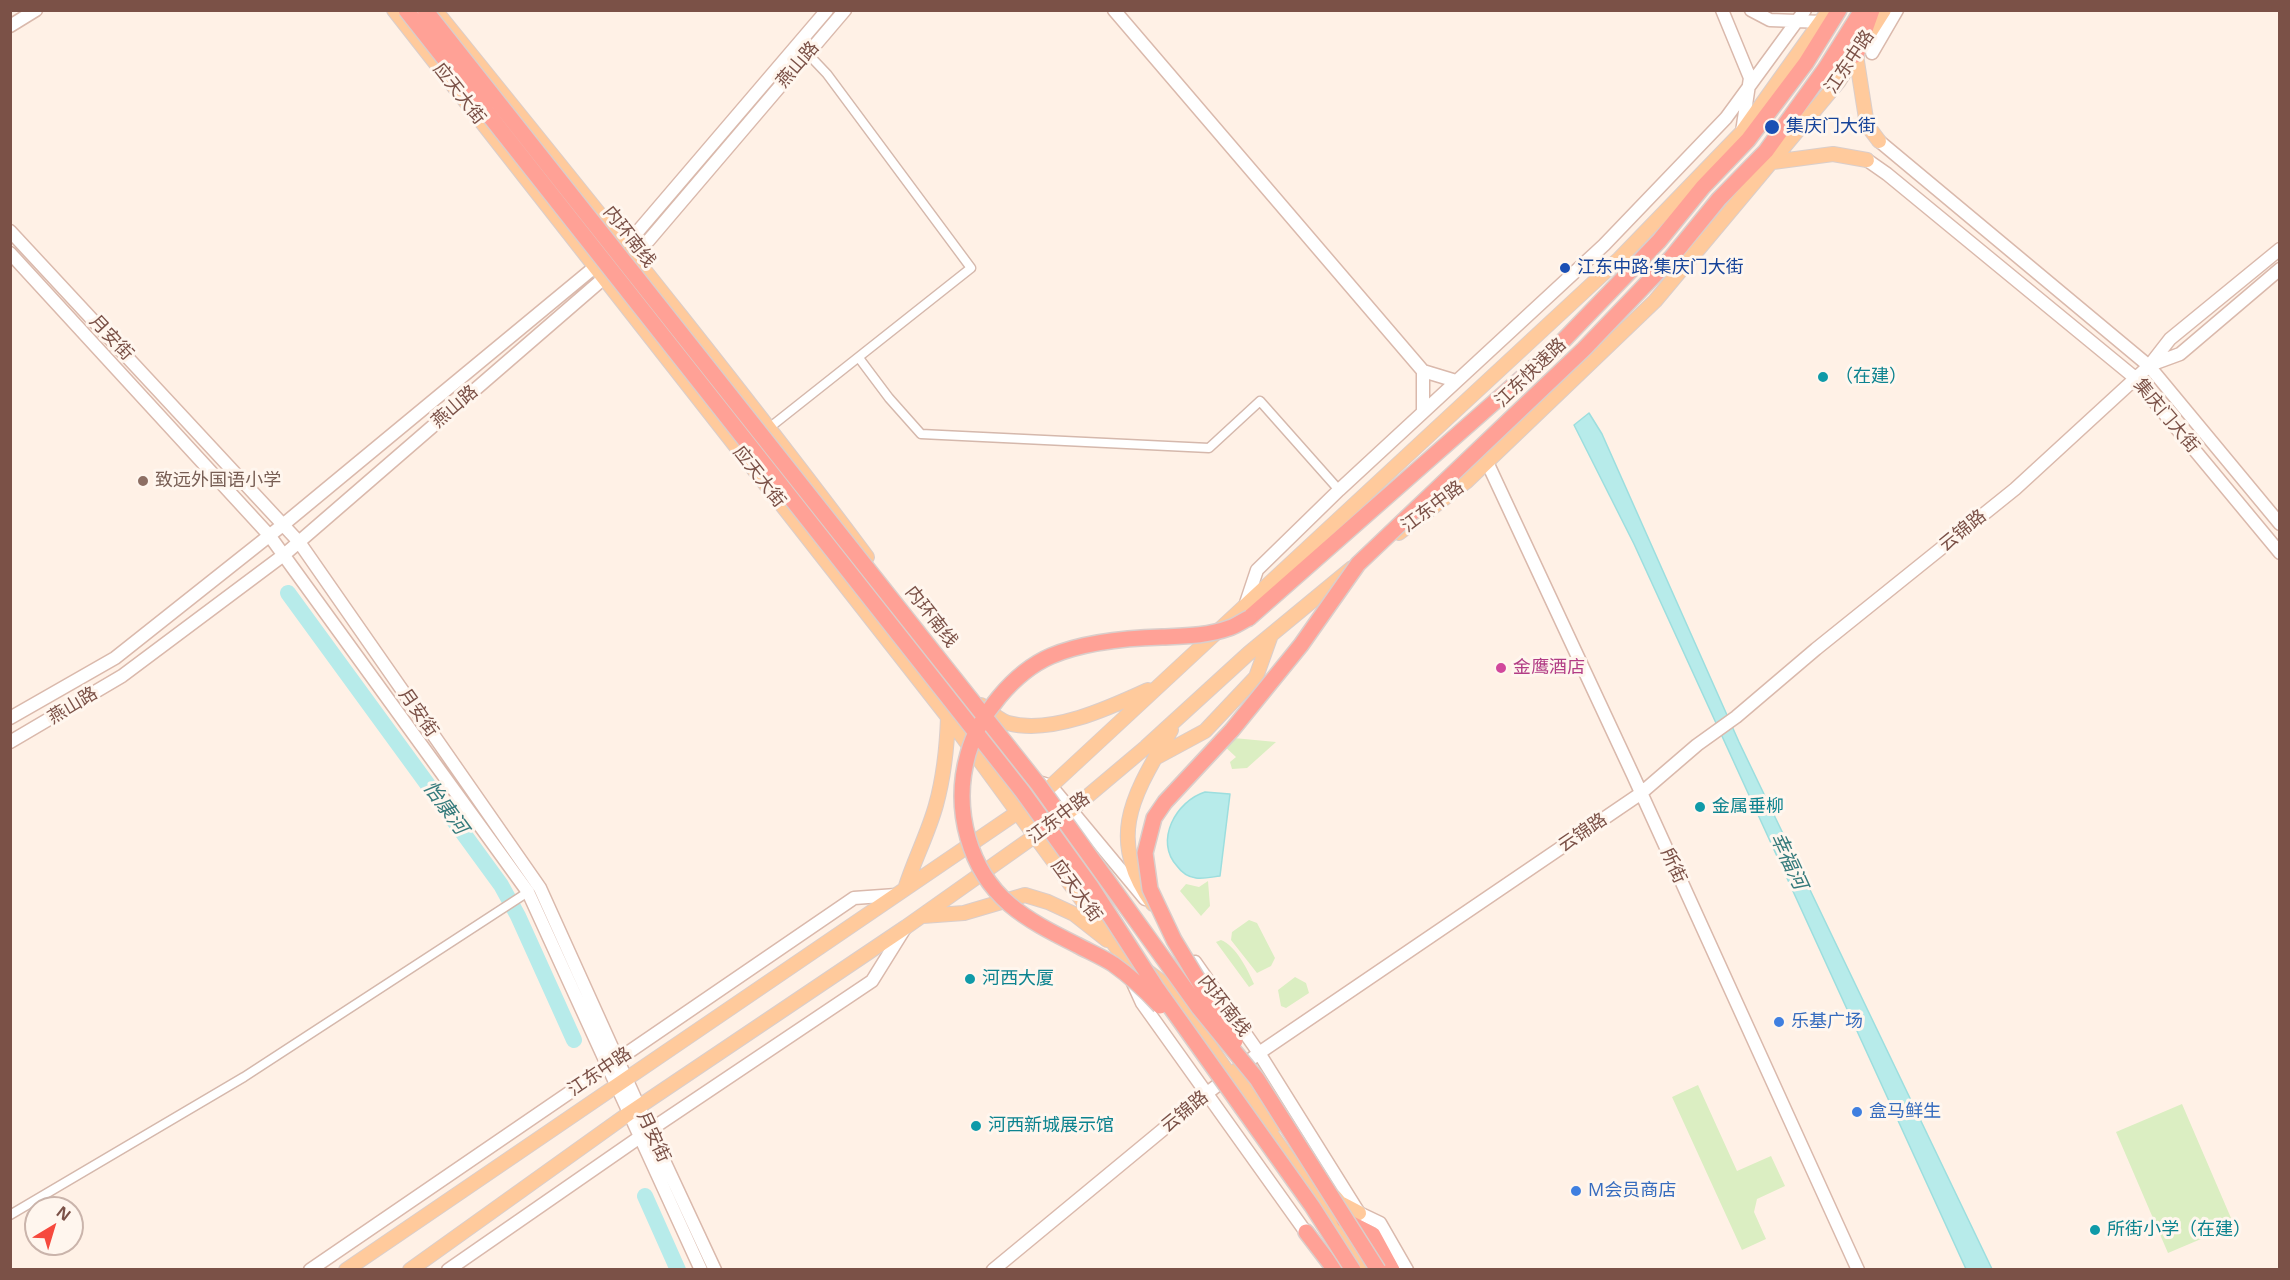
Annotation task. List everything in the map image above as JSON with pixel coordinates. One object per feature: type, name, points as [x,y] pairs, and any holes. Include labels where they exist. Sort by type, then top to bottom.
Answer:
[{"type":"highway","name":"内环南线","points":[[406,10],[1022,791],[1092,888],[1156,987],[1312,1206],[1353,1269]]},
{"type":"highway","name":"内环南线","points":[[425,10],[1038,784],[1199,1008],[1257,1079],[1378,1269]]},
{"type":"highway","name":"江东快速路","points":[[1215,1068],[1146,991],[1112,963],[1034,923],[1010,906],[990,885],[973,855],[965,828],[962,801],[963,769],[971,742],[1003,692],[1035,665],[1052,656],[1084,646],[1159,637],[1194,636],[1229,628],[1557,347],[1659,241],[1703,187],[1748,140],[1806,63],[1839,10]]},
{"type":"highway","name":"江东快速路","points":[[1257,1079],[1213,1000],[1174,940],[1150,890],[1145,853],[1154,818],[1165,802],[1213,752],[1302,645],[1358,564],[1584,349],[1671,258],[1719,200],[1766,151],[1825,69],[1862,10]]},
{"type":"highway","points":[[1856,55],[1872,10]]},
{"type":"highway","points":[[1335,1216],[1373,1235],[1392,1269]]},
{"type":"highway","points":[[1306,1232],[1335,1269]]},
{"type":"main road","name":"应天大街","points":[[394,10],[948,717],[1117,948],[1168,987],[1234,1073],[1363,1269]]},
{"type":"main road","name":"应天大街","points":[[435,10],[628,248],[769,428],[977,703],[1028,778],[1037,797],[1335,1216],[1370,1269]]},
{"type":"main road","name":"江东中路","points":[[410,1269],[633,1111],[906,927],[1056,822],[1338,578],[1466,482],[1655,301],[1839,81],[1884,10]]},
{"type":"main road","name":"江东中路","points":[[346,1269],[1018,812],[1051,786],[1161,684],[1247,612],[1619,260],[1742,132],[1828,14]]},
{"type":"main road","points":[[1856,55],[1867,125],[1879,141]]},
{"type":"main road","points":[[1773,162],[1833,154],[1867,160]]},
{"type":"main road","points":[[1155,758],[1205,731],[1249,685],[1256,677],[1270,635]]},
{"type":"main road","points":[[977,703],[1007,723],[1032,726],[1060,723],[1120,703],[1161,684]]},
{"type":"main road","points":[[900,892],[940,790],[946,754],[948,717]]},
{"type":"main road","points":[[1176,935],[1138,884],[1128,852],[1127,824],[1155,758],[1178,718]]},
{"type":"main road","points":[[921,916],[964,913],[1025,895],[1074,914],[1117,948]]},
{"type":"main road","points":[[1234,1073],[1340,1203],[1359,1213]]},
{"type":"street","points":[[10,26],[36,10]]},
{"type":"street","name":"燕山路","points":[[10,742],[122,676],[285,554],[603,278],[628,248],[639,230],[827,10]]},
{"type":"street","name":"燕山路","points":[[10,718],[115,658],[284,524],[594,267],[628,248],[649,240],[845,10]]},
{"type":"street","points":[[1114,10],[1423,371],[1456,381]]},
{"type":"street","points":[[1722,10],[1750,78],[1742,132]]},
{"type":"street","points":[[1751,10],[1770,20],[1828,14]]},
{"type":"street","name":"江东中路","points":[[1872,53],[1897,10]]},
{"type":"street","name":"江东中路","points":[[1247,612],[1257,570],[1339,490],[1604,245],[1726,118],[1801,16]]},
{"type":"street","points":[[769,428],[971,267],[827,74],[808,54]]},
{"type":"street","name":"集庆门大街","points":[[1879,141],[2149,366],[2280,524]]},
{"type":"street","name":"集庆门大街","points":[[1867,160],[2134,377],[2280,553]]},
{"type":"street","name":"月安街","points":[[10,231],[299,542],[540,888],[633,1111],[715,1269]]},
{"type":"street","name":"云锦路","points":[[2149,366],[2170,339],[2280,249]]},
{"type":"street","points":[[10,253],[285,554],[527,893],[613,1063]]},
{"type":"street","name":"云锦路","points":[[993,1269],[1259,1053],[1640,794],[1697,745],[1736,717],[1816,649],[2015,489],[2134,377],[2149,366],[2180,354],[2280,269]]},
{"type":"street","points":[[859,358],[889,398],[921,434],[1209,448],[1260,401],[1339,490]]},
{"type":"street","points":[[1423,371],[1423,412]]},
{"type":"street","name":"所街","points":[[1487,462],[1858,1269]]},
{"type":"street","points":[[1028,778],[1051,786],[1176,935],[1259,1053],[1359,1213],[1380,1223],[1407,1269]]},
{"type":"street","name":"江东中路","points":[[310,1269],[854,898],[900,892]]},
{"type":"street","points":[[10,1215],[244,1077],[527,893]]},
{"type":"street","name":"江东中路","points":[[448,1269],[644,1133],[872,981],[906,927]]},
{"type":"street","name":"应天大街","points":[[1117,948],[1142,1003],[1306,1232],[1327,1269]]},
{"type":"street","points":[[644,1133],[701,1269]]},
{"type":"green space","points":[[1223,737],[1276,742],[1247,768],[1232,769],[1230,762],[1236,757],[1221,743]]},
{"type":"green space","points":[[1208,881],[1210,906],[1201,916],[1180,891],[1186,884],[1199,887]]},
{"type":"green space","points":[[1249,920],[1257,923],[1275,958],[1271,966],[1257,973],[1231,940],[1232,932]]},
{"type":"green space","points":[[1221,940],[1232,947],[1254,984],[1249,987],[1216,942]]},
{"type":"green space","points":[[1295,977],[1306,983],[1309,993],[1286,1008],[1281,1006],[1278,990]]},
{"type":"green space","points":[[1698,1085],[1737,1171],[1771,1156],[1785,1186],[1757,1199],[1754,1212],[1766,1239],[1742,1250],[1672,1097]]},
{"type":"green space","points":[[2182,1104],[2234,1225],[2168,1253],[2116,1132]]},
{"type":"water","name":"幸福河","points":[[1589,413],[1602,434],[1739,742],[1992,1269],[1966,1269],[1634,544],[1574,425]]},
{"type":"water","points":[[1205,792],[1230,794],[1220,876],[1196,878],[1183,873],[1170,856],[1168,834],[1177,813],[1185,804]]},
{"type":"waterway","name":"怡康河","points":[[288,593],[501,885],[518,916],[574,1040]]},
{"type":"waterway","name":"怡康河","points":[[645,1196],[678,1270]]},
{"type":"place","name":"集庆门大街","points":[[1772,127]]},
{"type":"place","name":"江东中路·集庆门大街","points":[[1565,268]]},
{"type":"place","name":"（在建）","points":[[1823,377]]},
{"type":"place","name":"致远外国语小学","points":[[143,481]]},
{"type":"place","name":"金鹰酒店","points":[[1501,668]]},
{"type":"place","name":"金属垂柳","points":[[1700,807]]},
{"type":"place","name":"河西大厦","points":[[970,979]]},
{"type":"place","name":"乐基广场","points":[[1779,1022]]},
{"type":"place","name":"盒马鲜生","points":[[1857,1112]]},
{"type":"place","name":"河西新城展示馆","points":[[976,1126]]},
{"type":"place","name":"M会员商店","points":[[1576,1191]]},
{"type":"place","name":"所街小学（在建）","points":[[2095,1230]]}]
